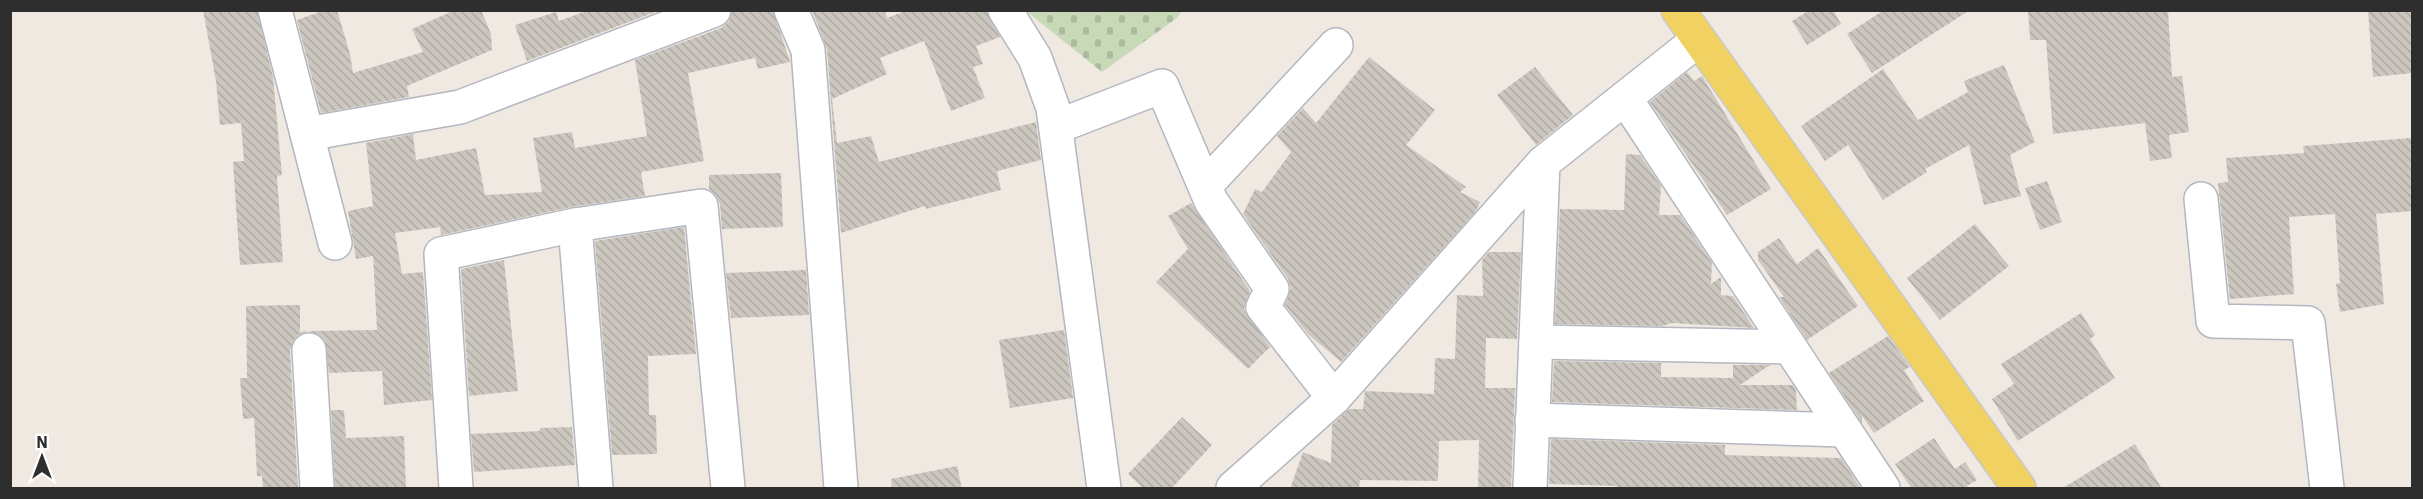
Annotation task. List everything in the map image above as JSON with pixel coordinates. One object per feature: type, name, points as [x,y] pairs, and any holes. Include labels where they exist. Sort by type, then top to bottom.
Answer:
[{"type":"main road","points":[[1677,10],[2019,489]]},
{"type":"street","points":[[275,10],[335,243]]},
{"type":"street","points":[[308,134],[460,107],[714,10]]},
{"type":"street","points":[[791,10],[808,50],[842,489]]},
{"type":"street","points":[[1005,10],[1035,58],[1053,108],[1104,489]]},
{"type":"street","points":[[1233,489],[1334,398],[1543,163],[1698,40]]},
{"type":"street","points":[[1205,186],[1336,45]]},
{"type":"street","points":[[1056,127],[1162,86],[1211,201],[1272,289],[1263,307],[1334,398]]},
{"type":"street","points":[[1625,98],[1883,489]]},
{"type":"street","points":[[1530,489],[1543,163]]},
{"type":"street","points":[[2201,199],[2213,321],[2308,323],[2327,489]]},
{"type":"street","points":[[456,489],[441,254],[575,225],[701,206],[728,489]]},
{"type":"street","points":[[575,225],[596,489]]},
{"type":"street","points":[[1536,342],[1789,347]]},
{"type":"street","points":[[309,350],[318,489]]},
{"type":"street","points":[[1533,420],[1845,430]]},
{"type":"green space","points":[[1182,10],[1177,18],[1102,72],[1026,11]]},
{"type":"building","points":[[203,10],[257,10],[273,77],[282,175],[277,176],[283,262],[240,265],[233,162],[244,161],[241,123],[220,125],[216,81]]},
{"type":"building","points":[[325,10],[337,10],[353,73],[423,52],[412,29],[455,10],[481,10],[491,34],[492,50],[407,86],[409,97],[321,113],[297,20]]},
{"type":"building","points":[[589,10],[660,10],[527,61],[515,25],[556,12],[559,21]]},
{"type":"building","points":[[773,10],[790,62],[758,69],[755,58],[688,73],[704,161],[641,172],[645,196],[571,207],[441,235],[440,227],[395,233],[402,274],[423,272],[432,400],[384,405],[382,371],[329,373],[325,340],[309,331],[377,330],[373,256],[356,259],[348,211],[373,206],[366,143],[413,134],[416,160],[476,148],[485,195],[542,192],[533,138],[572,132],[575,148],[647,136],[635,60],[721,28],[729,21],[732,11]]},
{"type":"building","points":[[812,10],[885,10],[887,18],[908,10],[986,10],[1000,37],[976,46],[983,64],[973,67],[985,98],[951,111],[924,41],[880,58],[887,74],[832,99],[837,143],[871,136],[879,162],[1036,122],[1041,160],[997,171],[1001,190],[926,209],[925,206],[841,233],[827,49]]},
{"type":"building","points":[[1810,10],[1833,10],[1841,24],[1807,45],[1792,21]]},
{"type":"building","points":[[1884,10],[1970,10],[1872,73],[1847,34]]},
{"type":"building","points":[[2028,10],[2168,10],[2172,77],[2182,76],[2189,132],[2169,135],[2172,158],[2150,161],[2145,123],[2053,134],[2046,40],[2030,40]]},
{"type":"building","points":[[2368,10],[2412,10],[2412,73],[2373,77]]},
{"type":"building","points":[[1369,57],[1435,110],[1406,145],[1466,187],[1460,192],[1480,202],[1476,211],[1341,362],[1308,334],[1285,305],[1291,288],[1288,279],[1243,214],[1255,189],[1262,192],[1291,152],[1277,136],[1303,108],[1316,123]]},
{"type":"building","points":[[2004,65],[2035,142],[2010,155],[2021,196],[1984,205],[1969,145],[1925,169],[1927,172],[1883,200],[1848,145],[1825,161],[1801,126],[1883,69],[1918,120],[1968,92],[1964,81]]},
{"type":"building","points":[[1535,67],[1573,115],[1536,145],[1497,95]]},
{"type":"building","points":[[1687,72],[1694,81],[1702,76],[1771,189],[1727,215],[1650,102]]},
{"type":"building","points":[[2412,138],[2412,211],[2376,214],[2384,304],[2340,312],[2336,284],[2340,283],[2335,214],[2289,217],[2294,294],[2230,299],[2218,183],[2228,182],[2226,158],[2304,153],[2303,146]]},
{"type":"building","points":[[1626,154],[1640,155],[1661,186],[1659,215],[1680,215],[1712,263],[1711,284],[1721,277],[1721,295],[1733,296],[1754,328],[1672,323],[1662,326],[1555,324],[1560,209],[1624,210]]},
{"type":"building","points":[[781,173],[783,227],[722,229],[720,204],[716,195],[709,189],[709,175]]},
{"type":"building","points":[[2047,181],[2062,222],[2040,230],[2025,188]]},
{"type":"building","points":[[1191,203],[1250,291],[1244,309],[1270,347],[1248,369],[1156,282],[1188,249],[1168,216]]},
{"type":"building","points":[[1975,224],[2009,266],[1940,320],[1907,278]]},
{"type":"building","points":[[684,227],[696,354],[648,356],[649,415],[656,415],[657,454],[612,455],[595,241]]},
{"type":"building","points":[[1779,238],[1797,264],[1818,248],[1858,306],[1807,340],[1779,297],[1784,297],[1758,260],[1758,252]]},
{"type":"building","points":[[1489,252],[1521,252],[1517,339],[1486,338],[1485,388],[1515,388],[1511,489],[1478,488],[1479,440],[1439,441],[1438,481],[1360,480],[1359,489],[1290,489],[1303,452],[1331,463],[1332,425],[1349,409],[1363,409],[1365,391],[1434,394],[1435,358],[1455,359],[1457,295],[1483,296],[1482,260]]},
{"type":"building","points":[[504,260],[518,391],[469,396],[461,269]]},
{"type":"building","points":[[806,270],[809,315],[731,318],[726,273]]},
{"type":"building","points":[[300,305],[300,332],[307,331],[298,335],[290,351],[298,489],[263,489],[262,476],[257,476],[254,418],[243,419],[240,378],[247,378],[246,306]]},
{"type":"building","points":[[2081,313],[2095,335],[2090,339],[2115,378],[2018,441],[1992,399],[2014,384],[2001,364]]},
{"type":"building","points":[[1064,330],[1073,398],[1010,408],[999,340]]},
{"type":"building","points":[[1888,336],[1910,367],[1904,370],[1924,401],[1874,433],[1862,416],[1862,423],[1829,373]]},
{"type":"building","points":[[1554,361],[1661,363],[1661,377],[1733,378],[1733,365],[1770,365],[1740,385],[1793,385],[1796,391],[1797,410],[1552,402]]},
{"type":"building","points":[[331,410],[344,410],[346,438],[404,436],[406,489],[335,489]]},
{"type":"building","points":[[1182,417],[1212,445],[1171,489],[1144,489],[1128,474]]},
{"type":"building","points":[[572,427],[575,465],[474,472],[471,434]]},
{"type":"building","points":[[1934,438],[1955,469],[1965,462],[1977,480],[1967,486],[1969,489],[1912,489],[1895,464]]},
{"type":"building","points":[[1551,439],[1725,445],[1725,455],[1841,458],[1861,489],[1617,489],[1617,486],[1549,484]]},
{"type":"building","points":[[2135,444],[2162,489],[2061,489]]},
{"type":"building","points":[[957,466],[962,489],[892,489],[891,479]]}]
